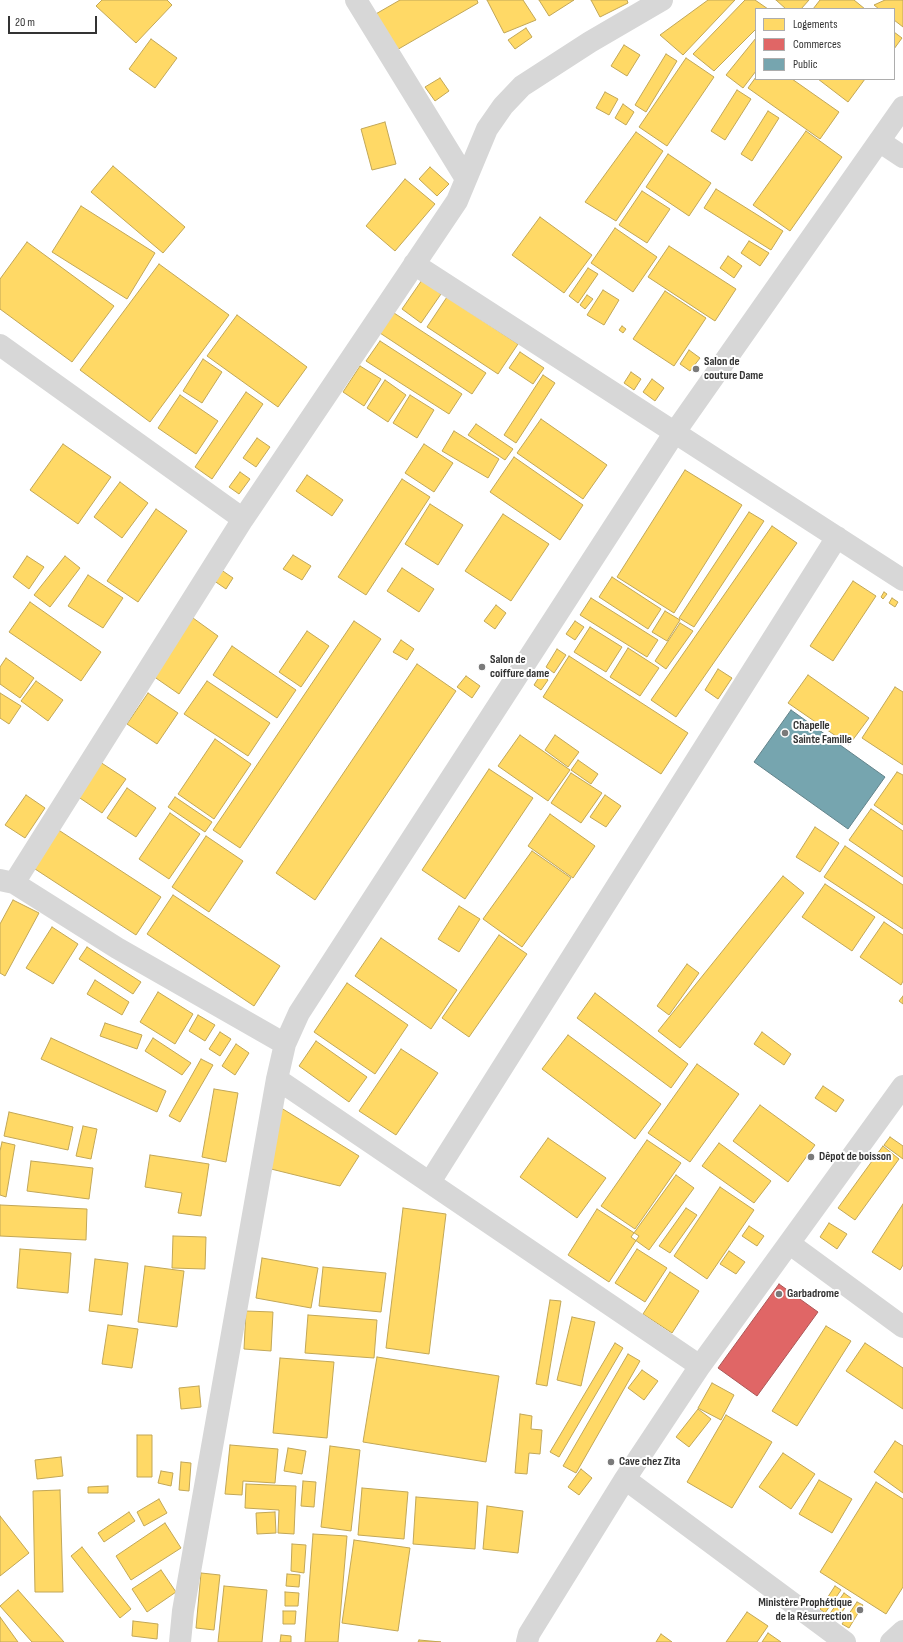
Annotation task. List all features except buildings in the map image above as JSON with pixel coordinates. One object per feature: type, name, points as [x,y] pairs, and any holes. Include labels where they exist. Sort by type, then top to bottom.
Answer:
[{"type":"street","points":[[356,0],[466,179]]},
{"type":"street","points":[[285,1044],[117,948],[7,881],[243,519],[457,200],[487,129],[503,106],[522,86],[590,42],[662,0]]},
{"type":"street","points":[[180,1642],[183,1611],[277,1079],[285,1044],[299,1013],[675,432],[903,107]]},
{"type":"street","points":[[879,141],[903,157]]},
{"type":"street","points":[[414,264],[903,580]]},
{"type":"street","points":[[0,345],[243,519]]},
{"type":"street","points":[[430,1182],[837,537]]},
{"type":"street","points":[[277,1079],[700,1366]]},
{"type":"street","points":[[527,1642],[529,1634],[625,1479],[700,1366],[790,1244],[903,1086]]},
{"type":"street","points":[[790,1244],[903,1327]]},
{"type":"street","points":[[625,1479],[845,1642]]},
{"type":"street","points":[[892,1642],[903,1631]]},
{"type":"place","name":"Salon de couture Dame","points":[[696,369]]},
{"type":"place","name":"Salon de coiffure dame","points":[[482,667]]},
{"type":"place","name":"Chapelle Sainte Famille","points":[[785,733]]},
{"type":"place","name":"Dêpot de boisson","points":[[811,1157]]},
{"type":"place","name":"Garbadrome","points":[[779,1294]]},
{"type":"place","name":"Cave chez Zita","points":[[611,1462]]},
{"type":"place","name":"Ministère Prophétique de la Résurrection","points":[[860,1610]]}]
